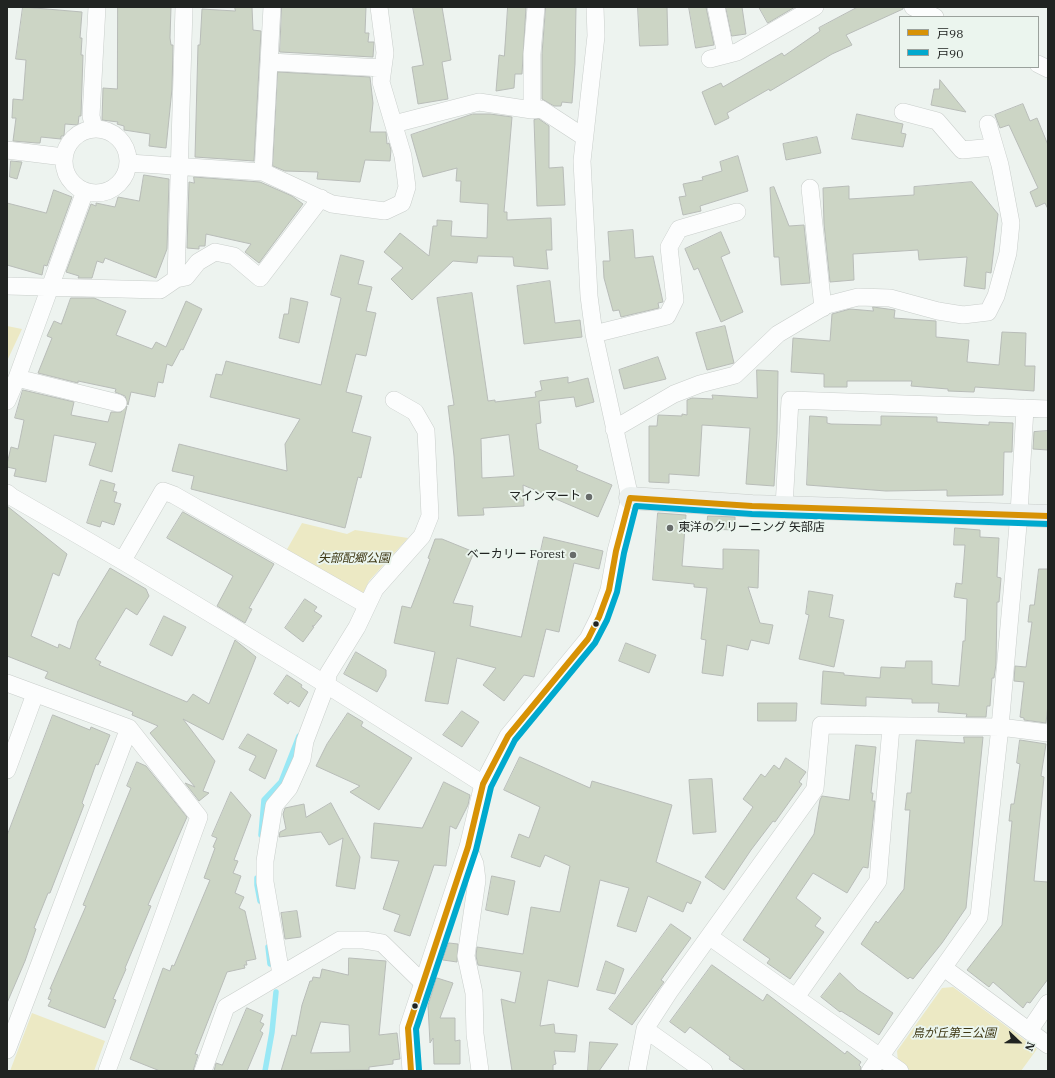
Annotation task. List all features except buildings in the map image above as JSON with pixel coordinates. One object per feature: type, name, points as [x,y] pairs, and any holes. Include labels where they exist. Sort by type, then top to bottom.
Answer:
[{"type":"street","points":[[94,128],[91,116],[97,7]]},
{"type":"street","points":[[176,279],[184,7]]},
{"type":"street","points":[[263,172],[272,7]]},
{"type":"street","points":[[128,163],[179,165],[263,172],[332,204],[384,211],[402,203],[407,187],[403,156],[381,82],[385,53],[379,7]]},
{"type":"street","points":[[532,110],[532,54],[536,7]]},
{"type":"street","points":[[411,1071],[408,1028],[468,847],[484,784],[508,736],[588,639],[599,617],[609,590],[616,551],[630,498],[594,334],[589,296],[582,161],[596,36],[595,7]]},
{"type":"street","points":[[716,7],[726,55]]},
{"type":"street","points":[[710,60],[737,52],[815,7]]},
{"type":"street","points":[[913,7],[933,16]]},
{"type":"street","points":[[270,62],[383,68]]},
{"type":"street","points":[[1039,64],[1048,69]]},
{"type":"street","points":[[394,124],[479,102],[532,110],[541,109],[584,137]]},
{"type":"street","points":[[903,112],[937,121],[962,150],[994,147]]},
{"type":"street","points":[[614,429],[674,394],[700,384],[736,375],[778,334],[822,308],[858,297],[890,298],[938,311],[963,315],[988,312],[996,296],[1008,253],[1011,223],[988,124]]},
{"type":"street","points":[[94,128],[105,129],[115,134],[123,142],[128,152],[128,163],[126,172],[121,181],[114,188],[100,193],[85,191],[76,186],[69,178],[65,168],[64,157],[67,146],[74,137],[83,131],[94,128]]},
{"type":"street","points":[[7,150],[64,157]]},
{"type":"street","points":[[810,188],[822,308]]},
{"type":"street","points":[[7,401],[17,378],[85,191]]},
{"type":"street","points":[[7,286],[160,290],[176,279],[186,276],[198,262],[215,252],[234,256],[260,278],[321,198]]},
{"type":"street","points":[[594,334],[668,316],[675,300],[669,247],[679,229],[737,212]]},
{"type":"street","points":[[17,378],[118,403]]},
{"type":"street","points":[[281,974],[265,882],[265,861],[274,806],[289,788],[302,759],[306,741],[327,683],[328,674],[356,627],[375,589],[422,536],[430,516],[426,431],[415,412],[394,400]]},
{"type":"street","points":[[784,507],[790,400],[1048,409]]},
{"type":"street","points":[[870,1071],[979,917],[1000,727],[1019,514],[1025,408]]},
{"type":"street","points":[[123,560],[163,491],[174,495],[367,605]]},
{"type":"street","points":[[7,493],[123,560],[327,683],[484,784]]},
{"type":"street","points":[[630,498],[784,507],[1048,516]]},
{"type":"street","points":[[7,682],[35,694],[129,728],[199,817],[111,1070]]},
{"type":"street","points":[[7,770],[35,694]]},
{"type":"street","points":[[637,1071],[645,1029],[815,789],[821,725],[891,727],[1000,727],[1048,733]]},
{"type":"street","points":[[796,997],[878,881],[891,727]]},
{"type":"street","points":[[7,1050],[129,728]]},
{"type":"street","points":[[468,847],[475,864],[478,880],[466,956],[474,993],[474,1034],[480,1071]]},
{"type":"street","points":[[710,937],[900,1071]]},
{"type":"street","points":[[203,1071],[226,1007],[340,940],[364,940],[382,943],[422,982]]},
{"type":"street","points":[[944,968],[1048,1045]]},
{"type":"street","points":[[1029,1031],[1048,1003]]},
{"type":"street","points":[[645,1029],[704,1071]]},
{"type":"green space","points":[[7,326],[22,329],[7,361]]},
{"type":"green space","name":"矢部配郷公園","points":[[302,523],[347,534],[355,530],[408,538],[369,581],[363,593],[286,551]]},
{"type":"green space","name":"鳥が丘第三公園","points":[[953,987],[1037,1049],[1021,1071],[911,1071],[898,1061],[897,1051],[942,988]]},
{"type":"green space","points":[[32,1013],[105,1041],[94,1071],[10,1071]]},
{"type":"waterway","points":[[261,835],[264,800],[281,782],[299,736]]},
{"type":"waterway","points":[[257,878],[260,901]]},
{"type":"waterway","points":[[268,947],[270,964]]},
{"type":"waterway","points":[[265,1071],[272,1032],[276,992]]},
{"type":"transit line","name":"戸98","points":[[411,1071],[408,1028],[468,847],[483,784],[508,736],[588,639],[599,617],[609,590],[616,551],[630,498],[752,506],[1048,516]]},
{"type":"transit line","name":"戸90","points":[[419,1070],[416,1029],[476,850],[491,787],[515,740],[595,643],[607,620],[617,592],[624,553],[636,506],[752,514],[1048,524]]},
{"type":"place","name":"マインマート","points":[[589,497]]},
{"type":"place","name":"東洋のクリーニング 矢部店","points":[[670,528]]},
{"type":"place","name":"ベーカリー Forest","points":[[573,555]]}]
